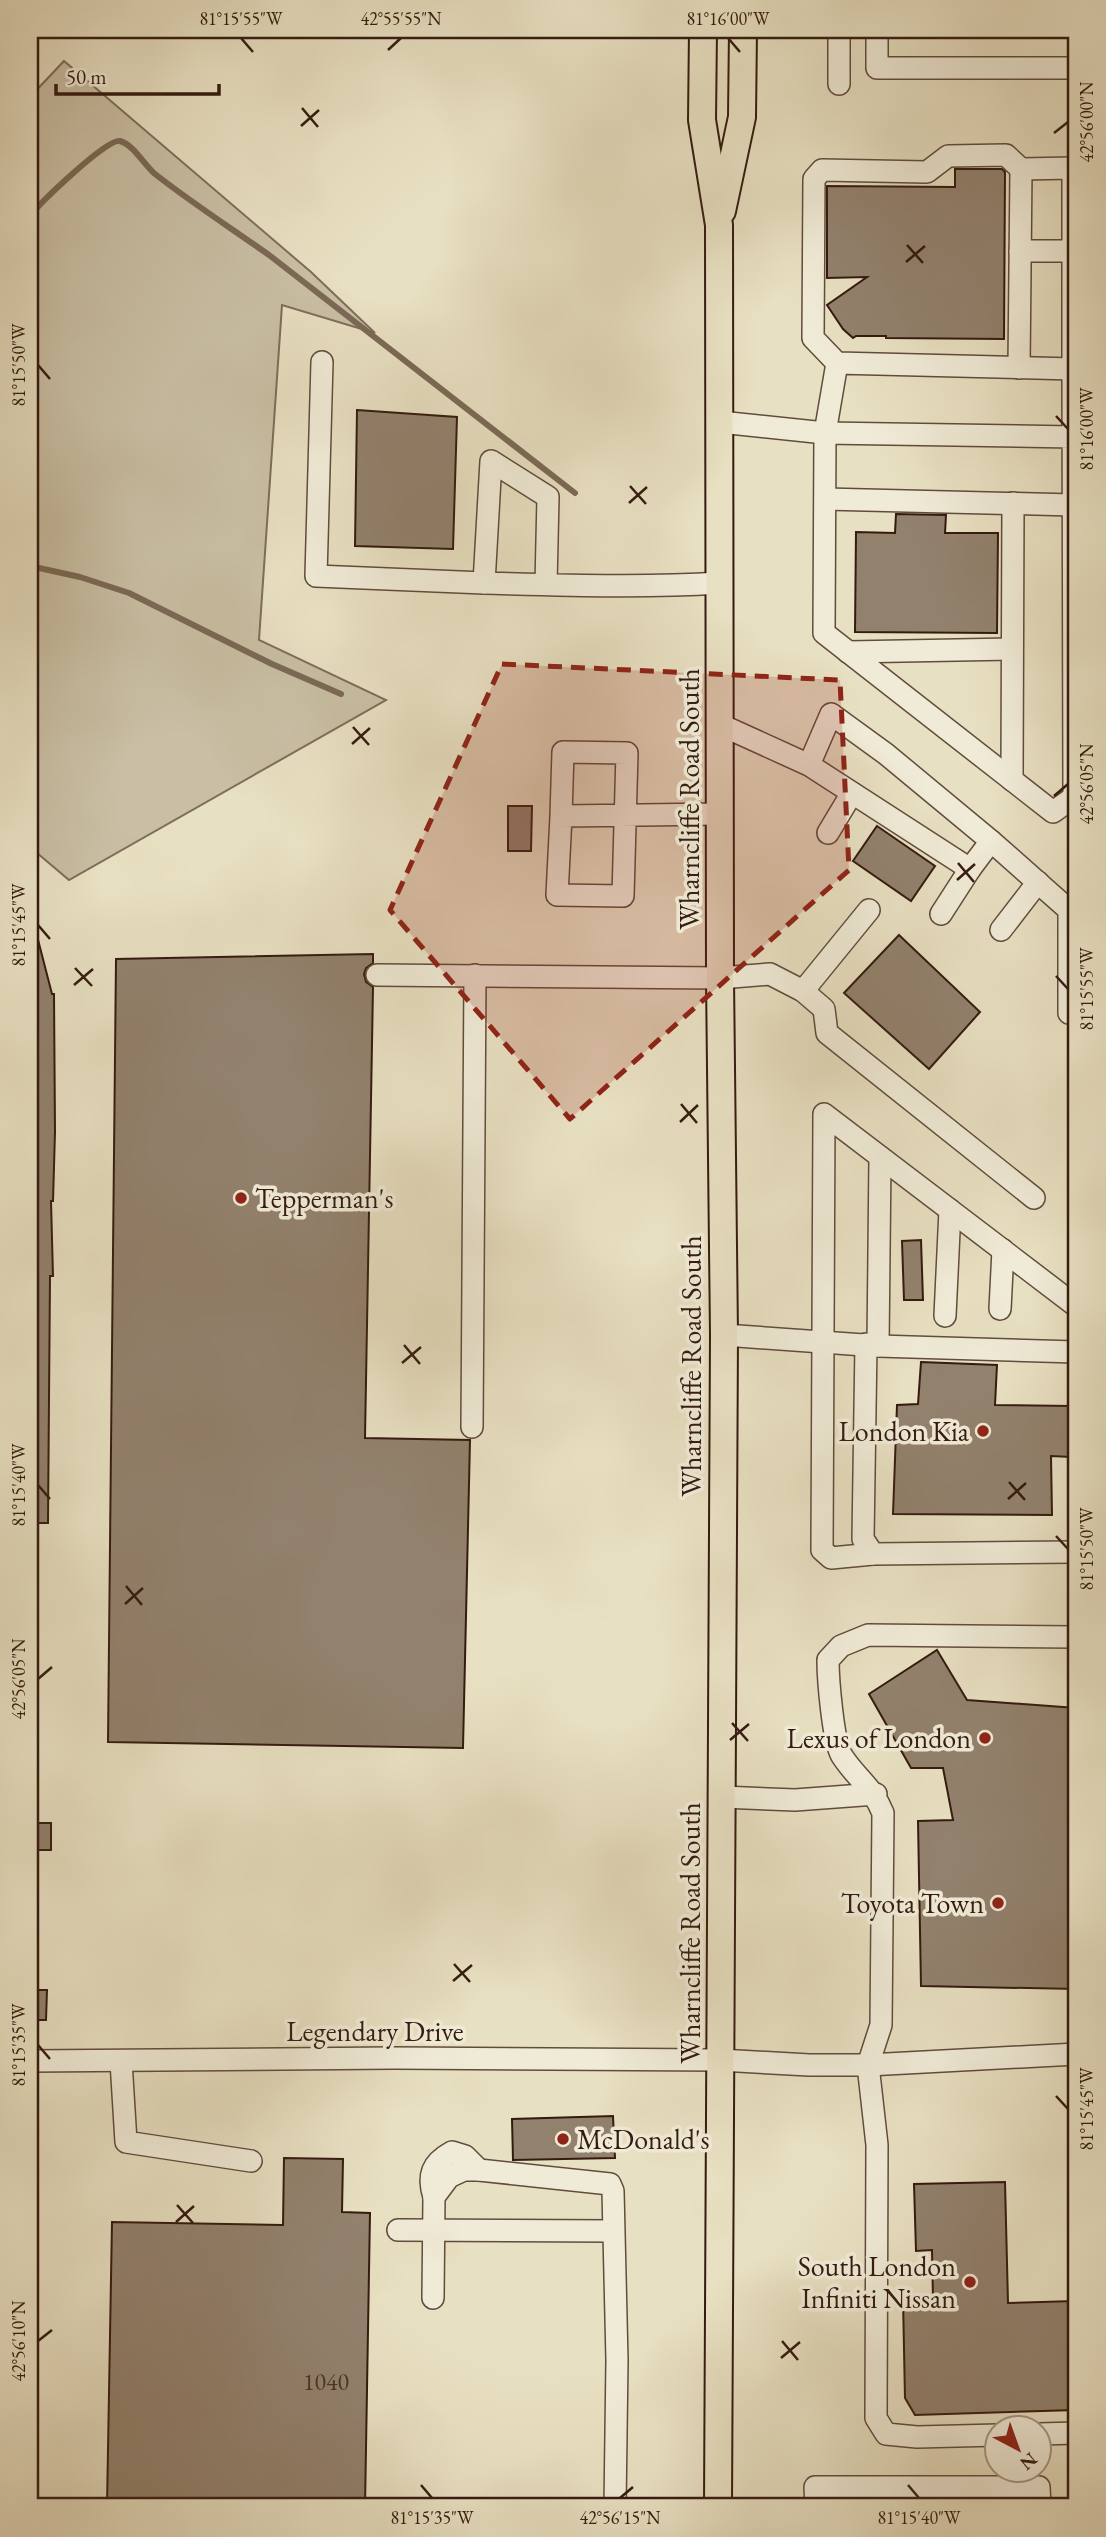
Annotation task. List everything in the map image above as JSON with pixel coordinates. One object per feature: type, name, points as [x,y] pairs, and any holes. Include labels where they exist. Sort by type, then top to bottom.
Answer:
[{"type":"main road","name":"Wharncliffe Road South","points":[[703,30],[702,120],[719,225],[720,978],[724,1335],[718,2507]]},
{"type":"main road","name":"Wharncliffe Road South","points":[[719,225],[742,117],[743,30]]},
{"type":"street","points":[[839,30],[839,84]]},
{"type":"street","points":[[877,30],[877,68],[1076,68]]},
{"type":"street","points":[[837,363],[825,433],[824,634],[1053,812],[1074,797],[1073,168],[1021,169],[1006,155],[947,156],[927,172],[822,170],[814,179],[813,338],[837,363],[1073,369]]},
{"type":"street","points":[[1019,368],[1021,169]]},
{"type":"street","points":[[1020,251],[1073,251]]},
{"type":"street","points":[[322,362],[316,576],[484,583],[677,586],[719,583]]},
{"type":"street","points":[[720,422],[825,433],[1073,437]]},
{"type":"street","points":[[484,583],[491,461],[548,497],[546,584]]},
{"type":"street","points":[[825,499],[1073,505]]},
{"type":"street","points":[[1012,780],[1013,503]]},
{"type":"street","points":[[848,652],[1012,649]]},
{"type":"street","points":[[809,765],[831,714],[886,754],[1069,910],[1069,1013]]},
{"type":"street","points":[[721,725],[809,765],[970,869]]},
{"type":"street","points":[[563,752],[627,752],[623,896],[557,895],[561,816],[563,752]]},
{"type":"street","points":[[828,833],[852,793]]},
{"type":"street","points":[[561,816],[720,814]]},
{"type":"street","points":[[941,914],[991,841]]},
{"type":"street","points":[[1001,930],[1038,882]]},
{"type":"street","points":[[803,991],[869,910]]},
{"type":"street","points":[[377,975],[720,978],[770,974],[803,991],[824,1009],[827,1033],[1034,1198]]},
{"type":"street","points":[[472,1427],[475,975]]},
{"type":"street","points":[[1076,1306],[824,1114],[822,1550],[831,1558],[873,1554],[1076,1552]]},
{"type":"street","points":[[873,1554],[863,1539],[880,1157]]},
{"type":"street","points":[[945,1316],[950,1210]]},
{"type":"street","points":[[1000,1309],[1003,1250]]},
{"type":"street","points":[[724,1335],[823,1343],[1076,1352]]},
{"type":"street","points":[[984,2435],[917,2437],[886,2434],[876,2418],[877,2145],[868,2064],[881,2025],[883,1813],[876,1794],[839,1754],[828,1686],[828,1660],[841,1646],[868,1635],[1076,1636]]},
{"type":"street","points":[[722,1797],[795,1800],[876,1794]]},
{"type":"street","name":"Legendary Drive","points":[[30,2061],[394,2058],[720,2060],[809,2065],[1076,2054]]},
{"type":"street","points":[[121,2060],[126,2141],[251,2161]]},
{"type":"street","points":[[433,2298],[435,2197],[449,2177],[464,2170],[479,2170],[610,2184],[613,2191],[617,2360],[615,2507]]},
{"type":"street","points":[[398,2230],[613,2231]]},
{"type":"street","points":[[1054,2434],[1076,2433]]},
{"type":"street","points":[[816,2507],[816,2487],[1039,2487],[1040,2507]]},
{"type":"highlighted area","points":[[502,664],[840,680],[849,870],[570,1119],[390,910]]},
{"type":"shaded area","points":[[64,61],[311,272],[375,333],[282,305],[259,640],[386,700],[69,880],[30,847],[30,97]]},
{"type":"building","points":[[955,169],[1002,169],[1005,172],[1004,339],[886,336],[853,338],[843,329],[827,305],[867,277],[827,278],[827,186],[955,187]]},
{"type":"building","points":[[357,410],[457,417],[453,549],[355,546]]},
{"type":"building","points":[[896,514],[946,515],[945,533],[998,533],[997,633],[855,632],[856,532],[895,533]]},
{"type":"building","points":[[508,806],[532,806],[531,851],[508,851]]},
{"type":"building","points":[[877,826],[935,866],[911,901],[853,861]]},
{"type":"building","points":[[36,932],[54,994],[55,1132],[51,1201],[53,1276],[50,1276],[48,1523],[30,1523],[30,933]]},
{"type":"building","points":[[899,935],[980,1012],[929,1069],[844,993]]},
{"type":"building","name":"Tepperman's","points":[[373,954],[373,963],[366,968],[364,974],[366,982],[373,987],[365,1438],[470,1440],[463,1748],[108,1742],[116,959]]},
{"type":"building","points":[[921,1240],[923,1300],[904,1300],[902,1241]]},
{"type":"building","name":"London Kia","points":[[921,1362],[997,1365],[995,1405],[1071,1406],[1071,1457],[1051,1456],[1052,1515],[893,1514],[897,1405],[918,1404]]},
{"type":"building","points":[[937,1650],[967,1700],[1076,1708],[1076,1989],[921,1986],[918,1821],[953,1820],[943,1768],[911,1768],[869,1694]]},
{"type":"building","points":[[30,1823],[51,1823],[51,1850],[30,1850]]},
{"type":"building","points":[[30,1990],[47,1990],[46,2020],[30,2020]]},
{"type":"building","name":"McDonald's","points":[[613,2116],[615,2158],[513,2160],[512,2119]]},
{"type":"building","points":[[284,2158],[343,2159],[342,2212],[370,2213],[365,2507],[107,2507],[112,2222],[283,2225]]},
{"type":"building","name":"South London Infiniti Nissan","points":[[1005,2182],[1008,2303],[1074,2301],[1076,2410],[915,2415],[905,2398],[903,2299],[933,2299],[932,2250],[916,2251],[914,2184]]},
{"type":"waterway","points":[[30,216],[88,160],[113,143],[125,143],[155,174],[269,255],[575,493]]},
{"type":"waterway","points":[[30,566],[80,577],[129,593],[272,664],[341,694]]},
{"type":"place","name":"Tepperman's","points":[[241,1198]]},
{"type":"place","name":"London Kia","points":[[983,1431]]},
{"type":"place","name":"Lexus of London","points":[[985,1738]]},
{"type":"place","name":"Toyota Town","points":[[998,1903]]},
{"type":"place","name":"McDonald's","points":[[563,2139]]},
{"type":"place","name":"South London Infiniti Nissan","points":[[970,2282]]}]
